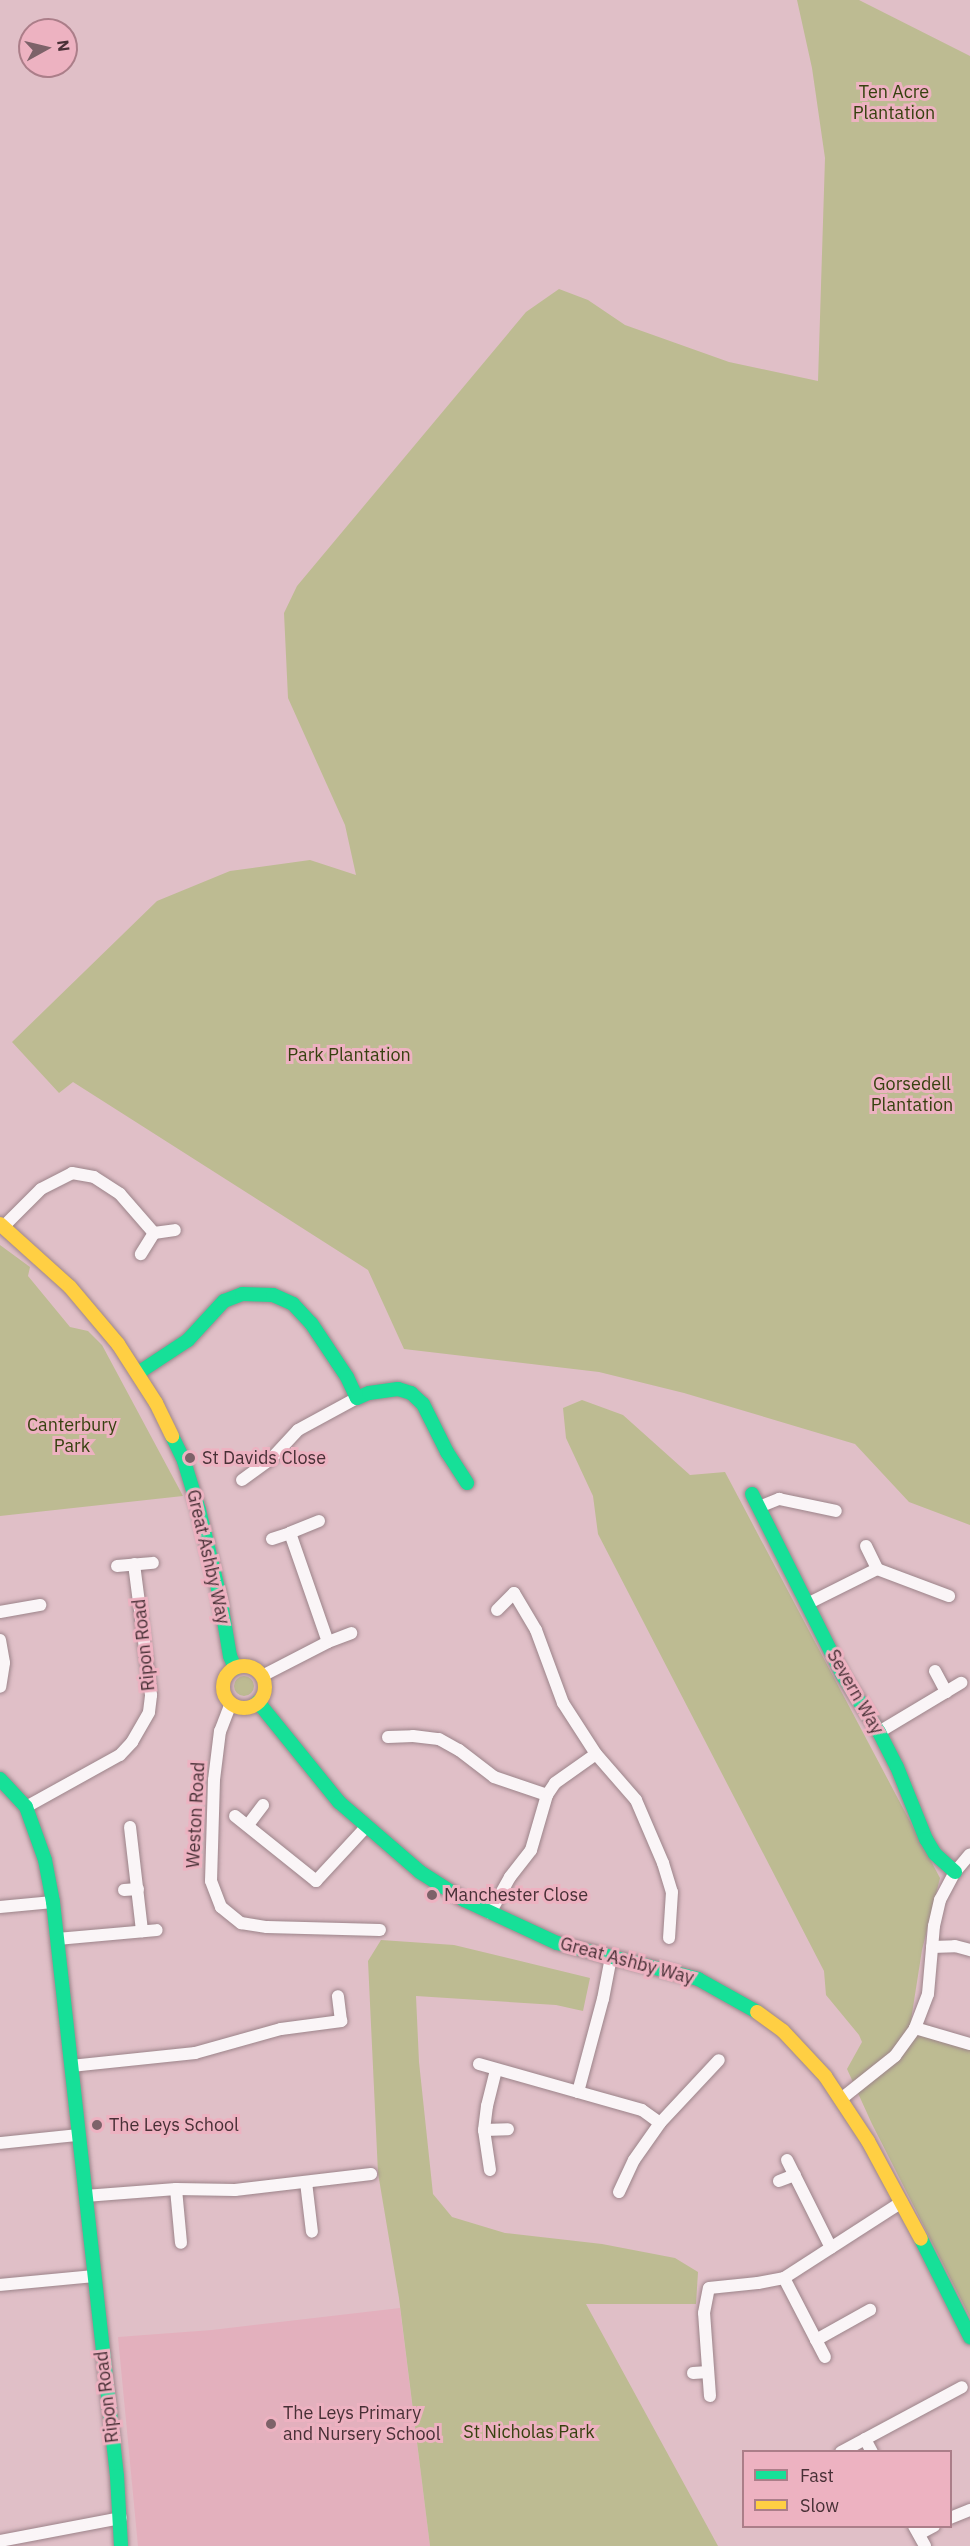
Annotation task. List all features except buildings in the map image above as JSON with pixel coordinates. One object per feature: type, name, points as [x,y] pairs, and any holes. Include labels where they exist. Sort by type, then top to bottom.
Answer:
[{"type":"street","points":[[2,1225],[41,1189],[72,1173],[94,1177],[120,1194],[154,1233]]},
{"type":"street","name":"Great Ashby Way","points":[[2,1225],[70,1287],[138,1373],[184,1461],[208,1542],[230,1656],[235,1668]]},
{"type":"street","points":[[154,1233],[175,1230]]},
{"type":"street","points":[[141,1254],[154,1233]]},
{"type":"street","points":[[138,1373],[188,1340],[224,1301],[242,1294],[263,1293],[283,1299],[301,1312],[347,1377],[357,1398]]},
{"type":"street","points":[[242,1480],[272,1458],[298,1430],[357,1398],[390,1389],[404,1390],[417,1398],[429,1412],[443,1444],[466,1483]]},
{"type":"street","name":"Severn Way","points":[[753,1494],[851,1692],[879,1732],[897,1767],[926,1839],[935,1854],[955,1872]]},
{"type":"street","points":[[759,1507],[780,1499],[836,1511]]},
{"type":"street","points":[[272,1539],[319,1521]]},
{"type":"street","points":[[290,1533],[328,1642]]},
{"type":"street","points":[[866,1546],[877,1569],[949,1596]]},
{"type":"street","points":[[117,1566],[153,1563]]},
{"type":"street","name":"Ripon Road","points":[[26,1807],[120,1755],[132,1742],[149,1712],[150,1685],[134,1564]]},
{"type":"street","points":[[807,1604],[877,1569]]},
{"type":"street","points":[[496,1610],[514,1593],[536,1630],[563,1702],[596,1754],[636,1800],[671,1881],[672,1913],[669,1938]]},
{"type":"street","points":[[0,1612],[40,1605]]},
{"type":"street","points":[[262,1676],[328,1642],[351,1634]]},
{"type":"street","points":[[0,1640],[4,1663],[0,1687]]},
{"type":"street","points":[[235,1668],[253,1668],[262,1676],[265,1690],[258,1702],[244,1708],[231,1703],[223,1684],[229,1672],[235,1668]]},
{"type":"street","points":[[935,1671],[946,1692]]},
{"type":"street","points":[[879,1732],[961,1683]]},
{"type":"street","name":"Great Ashby Way","points":[[258,1702],[339,1802],[420,1872],[490,1913],[537,1936],[698,1979],[746,2004],[798,2045],[841,2099],[902,2202],[970,2337]]},
{"type":"street","name":"Weston Road","points":[[231,1703],[220,1731],[214,1780],[211,1881],[221,1907],[241,1923],[267,1927],[380,1930]]},
{"type":"street","points":[[388,1737],[413,1736],[440,1739],[459,1750],[494,1777],[547,1795]]},
{"type":"street","points":[[490,1913],[510,1877],[531,1850],[547,1795],[562,1777],[596,1754]]},
{"type":"street","name":"Ripon Road","points":[[0,1779],[26,1807],[45,1860],[53,1902],[121,2518],[121,2546]]},
{"type":"street","points":[[248,1825],[263,1805]]},
{"type":"street","points":[[235,1816],[316,1881],[366,1827]]},
{"type":"street","points":[[130,1827],[142,1931]]},
{"type":"street","points":[[841,2099],[883,2068],[915,2028],[928,1994],[932,1947],[940,1900],[955,1872],[970,1854]]},
{"type":"street","points":[[124,1890],[138,1889]]},
{"type":"street","points":[[0,1908],[53,1902]]},
{"type":"street","points":[[57,1939],[157,1930]]},
{"type":"street","points":[[932,1947],[955,1946],[970,1950]]},
{"type":"street","points":[[578,2092],[603,1999],[611,1957]]},
{"type":"street","points":[[71,2066],[195,2053],[281,2029],[340,2021],[338,1996]]},
{"type":"street","points":[[915,2028],[970,2044]]},
{"type":"street","points":[[619,2192],[634,2160],[660,2123],[719,2060]]},
{"type":"street","points":[[479,2064],[642,2110],[660,2123]]},
{"type":"street","points":[[490,2170],[484,2130],[496,2070]]},
{"type":"street","points":[[484,2130],[508,2128]]},
{"type":"street","points":[[0,2143],[78,2135]]},
{"type":"street","points":[[787,2160],[831,2248]]},
{"type":"street","points":[[85,2196],[176,2189],[235,2190],[370,2174]]},
{"type":"street","points":[[779,2181],[795,2175]]},
{"type":"street","points":[[306,2182],[312,2232]]},
{"type":"street","points":[[176,2189],[181,2243]]},
{"type":"street","points":[[710,2396],[704,2313],[709,2288],[784,2278],[902,2202]]},
{"type":"street","points":[[0,2286],[94,2276]]},
{"type":"street","points":[[784,2278],[825,2357]]},
{"type":"street","points":[[816,2340],[870,2310]]},
{"type":"street","points":[[693,2373],[708,2372]]},
{"type":"street","points":[[843,2450],[962,2387]]},
{"type":"street","points":[[865,2439],[871,2450]]},
{"type":"street","points":[[952,2517],[970,2508]]},
{"type":"street","points":[[0,2541],[121,2518]]},
{"type":"street","points":[[916,2530],[925,2546]]},
{"type":"shaded area","name":"The Leys Primary and Nursery School","points":[[400,2308],[430,2546],[138,2546],[118,2337],[212,2330]]},
{"type":"green space","points":[[797,0],[859,0],[970,56],[970,1525],[909,1502],[855,1444],[684,1393],[599,1372],[404,1349],[368,1270],[73,1082],[59,1093],[12,1042],[157,901],[230,871],[310,860],[356,875],[345,825],[288,698],[284,613],[297,586],[526,312],[559,289],[588,300],[625,325],[729,362],[818,381],[825,158],[812,68]]},
{"type":"green space","name":"Canterbury Park","points":[[0,1245],[30,1267],[28,1276],[70,1327],[88,1331],[102,1345],[183,1496],[0,1516]]},
{"type":"green space","points":[[582,1400],[623,1415],[690,1475],[725,1472],[940,1878],[922,1950],[911,2020],[939,2029],[970,2050],[970,2317],[872,2124],[847,2069],[862,2042],[859,2035],[826,1995],[824,1971],[598,1534],[593,1496],[566,1438],[563,1408]]},
{"type":"green space","points":[[240,1676],[248,1676],[254,1682],[254,1690],[248,1696],[240,1696],[234,1690],[234,1682]]},
{"type":"green space","name":"St Nicholas Park","points":[[381,1940],[454,1945],[590,1978],[583,2011],[556,2005],[416,1996],[419,2062],[433,2194],[452,2217],[505,2233],[602,2244],[675,2258],[698,2272],[696,2304],[586,2304],[718,2546],[430,2546],[399,2298],[378,2173],[368,1961]]},
{"type":"traffic: fast","points":[[138,1373],[188,1340],[224,1301],[242,1294],[273,1295],[293,1304],[311,1323],[347,1377],[357,1398],[369,1393],[398,1389],[411,1393],[423,1404],[447,1452],[467,1483]]},
{"type":"traffic: fast","points":[[172,1436],[184,1461],[199,1510],[220,1597],[230,1656],[235,1668]]},
{"type":"traffic: fast","points":[[752,1494],[842,1674],[879,1732],[897,1767],[926,1839],[935,1854],[955,1872]]},
{"type":"traffic: fast","points":[[258,1702],[339,1802],[420,1872],[464,1900],[557,1943],[698,1979],[757,2012]]},
{"type":"traffic: fast","points":[[0,1779],[26,1807],[45,1860],[53,1902],[117,2476],[121,2546]]},
{"type":"traffic: fast","points":[[921,2239],[970,2337]]},
{"type":"traffic: slow","points":[[0,1224],[70,1287],[118,1344],[156,1403],[172,1436]]},
{"type":"traffic: slow","points":[[244,1666],[259,1672],[265,1687],[259,1702],[244,1708],[229,1702],[223,1687],[229,1672],[244,1666]]},
{"type":"traffic: slow","points":[[757,2012],[783,2031],[825,2076],[868,2141],[921,2239]]},
{"type":"place","name":"St Davids Close","points":[[190,1458]]},
{"type":"place","name":"Manchester Close","points":[[432,1895]]},
{"type":"place","name":"The Leys School","points":[[97,2125]]},
{"type":"place","name":"The Leys Primary and Nursery School","points":[[271,2424]]},
{"type":"park label","name":"Ten Acre Plantation","points":[[894,103]]},
{"type":"park label","name":"Park Plantation","points":[[349,1055]]},
{"type":"park label","name":"Gorsedell Plantation","points":[[912,1095]]}]
